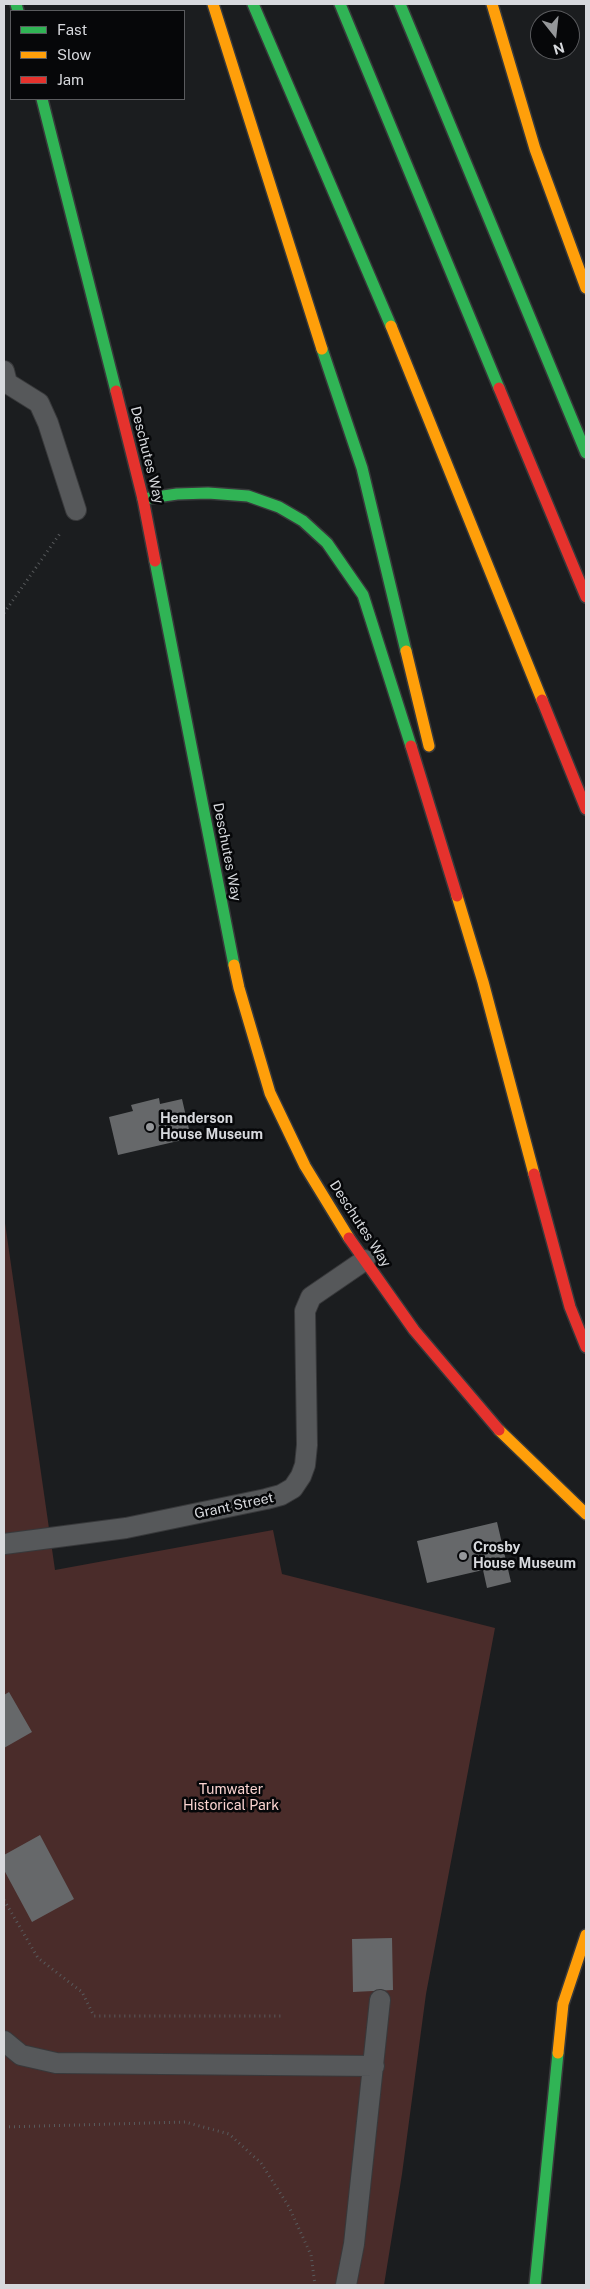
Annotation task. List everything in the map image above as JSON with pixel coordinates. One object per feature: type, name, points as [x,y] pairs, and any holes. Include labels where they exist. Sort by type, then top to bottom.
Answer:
[{"type":"main road","points":[[213,4],[306,302],[362,468],[432,762]]},
{"type":"main road","points":[[253,4],[359,250],[586,810]]},
{"type":"main road","points":[[340,4],[586,597]]},
{"type":"main road","points":[[400,4],[586,454]]},
{"type":"main road","points":[[492,4],[514,84],[535,149],[586,288]]},
{"type":"main road","name":"Deschutes Way","points":[[42,100],[143,499],[239,988],[270,1093],[305,1166],[342,1228],[414,1330],[508,1441],[586,1514]]},
{"type":"main road","points":[[535,149],[568,204]]},
{"type":"main road","points":[[143,499],[178,494],[208,493],[248,496],[279,507],[303,521],[327,543],[362,595],[374,625],[483,982]]},
{"type":"main road","points":[[443,810],[483,982],[570,1307],[586,1346]]},
{"type":"main road","points":[[536,2285],[563,2004],[586,1935]]},
{"type":"lane","points":[[4,371],[7,383],[39,403],[48,423],[76,510]]},
{"type":"lane","name":"Grant Street","points":[[4,1544],[126,1528],[266,1500],[281,1495],[293,1488],[302,1476],[306,1465],[305,1310],[311,1297],[365,1260]]},
{"type":"lane","points":[[346,2285],[354,2244],[380,2000]]},
{"type":"lane","points":[[4,2041],[21,2055],[56,2063],[374,2066]]},
{"type":"path","points":[[4,613],[76,510]]},
{"type":"path","points":[[4,1900],[38,1958],[82,1992],[94,2016],[282,2016]]},
{"type":"path","points":[[4,2126],[185,2122],[229,2134],[260,2163],[289,2207],[311,2255],[315,2285]]},
{"type":"green space","name":"Tumwater Historical Park","points":[[4,1216],[55,1570],[273,1530],[282,1574],[495,1628],[426,1994],[402,2174],[384,2285],[4,2285]]},
{"type":"building","name":"Henderson House Museum","points":[[159,1098],[160,1104],[182,1099],[191,1138],[118,1155],[109,1117],[133,1111],[131,1105]]},
{"type":"building","name":"Crosby House Museum","points":[[497,1522],[511,1582],[487,1588],[483,1570],[427,1583],[417,1541]]},
{"type":"building","points":[[9,1692],[32,1732],[4,1748],[4,1695]]},
{"type":"building","points":[[40,1835],[74,1899],[32,1922],[4,1870],[4,1855]]},
{"type":"building","points":[[392,1938],[393,1990],[353,1992],[352,1939]]},
{"type":"traffic: fast","points":[[16,4],[18,10]]},
{"type":"traffic: fast","points":[[253,4],[391,326]]},
{"type":"traffic: fast","points":[[340,4],[499,388]]},
{"type":"traffic: fast","points":[[400,4],[586,453]]},
{"type":"traffic: fast","points":[[42,100],[116,391]]},
{"type":"traffic: fast","points":[[322,349],[362,468],[406,651]]},
{"type":"traffic: fast","points":[[143,499],[177,494],[208,493],[248,496],[279,507],[303,521],[327,543],[363,595],[411,746]]},
{"type":"traffic: fast","points":[[155,561],[234,965]]},
{"type":"traffic: fast","points":[[535,2285],[558,2053]]},
{"type":"traffic: slow","points":[[213,4],[322,349]]},
{"type":"traffic: slow","points":[[492,4],[535,149],[586,288]]},
{"type":"traffic: slow","points":[[391,326],[542,700]]},
{"type":"traffic: slow","points":[[406,651],[429,746]]},
{"type":"traffic: slow","points":[[457,896],[483,982],[534,1174]]},
{"type":"traffic: slow","points":[[234,965],[270,1093],[305,1166],[349,1238]]},
{"type":"traffic: slow","points":[[499,1430],[586,1514]]},
{"type":"traffic: slow","points":[[558,2053],[563,2004],[586,1935]]},
{"type":"traffic: jam","points":[[499,388],[586,597]]},
{"type":"traffic: jam","points":[[116,391],[143,499],[155,561]]},
{"type":"traffic: jam","points":[[542,700],[586,809]]},
{"type":"traffic: jam","points":[[411,746],[457,896]]},
{"type":"traffic: jam","points":[[534,1174],[570,1307],[586,1347]]},
{"type":"traffic: jam","points":[[349,1238],[414,1330],[499,1430]]},
{"type":"place","name":"Henderson House Museum","points":[[150,1127]]},
{"type":"place","name":"Crosby House Museum","points":[[463,1556]]}]
